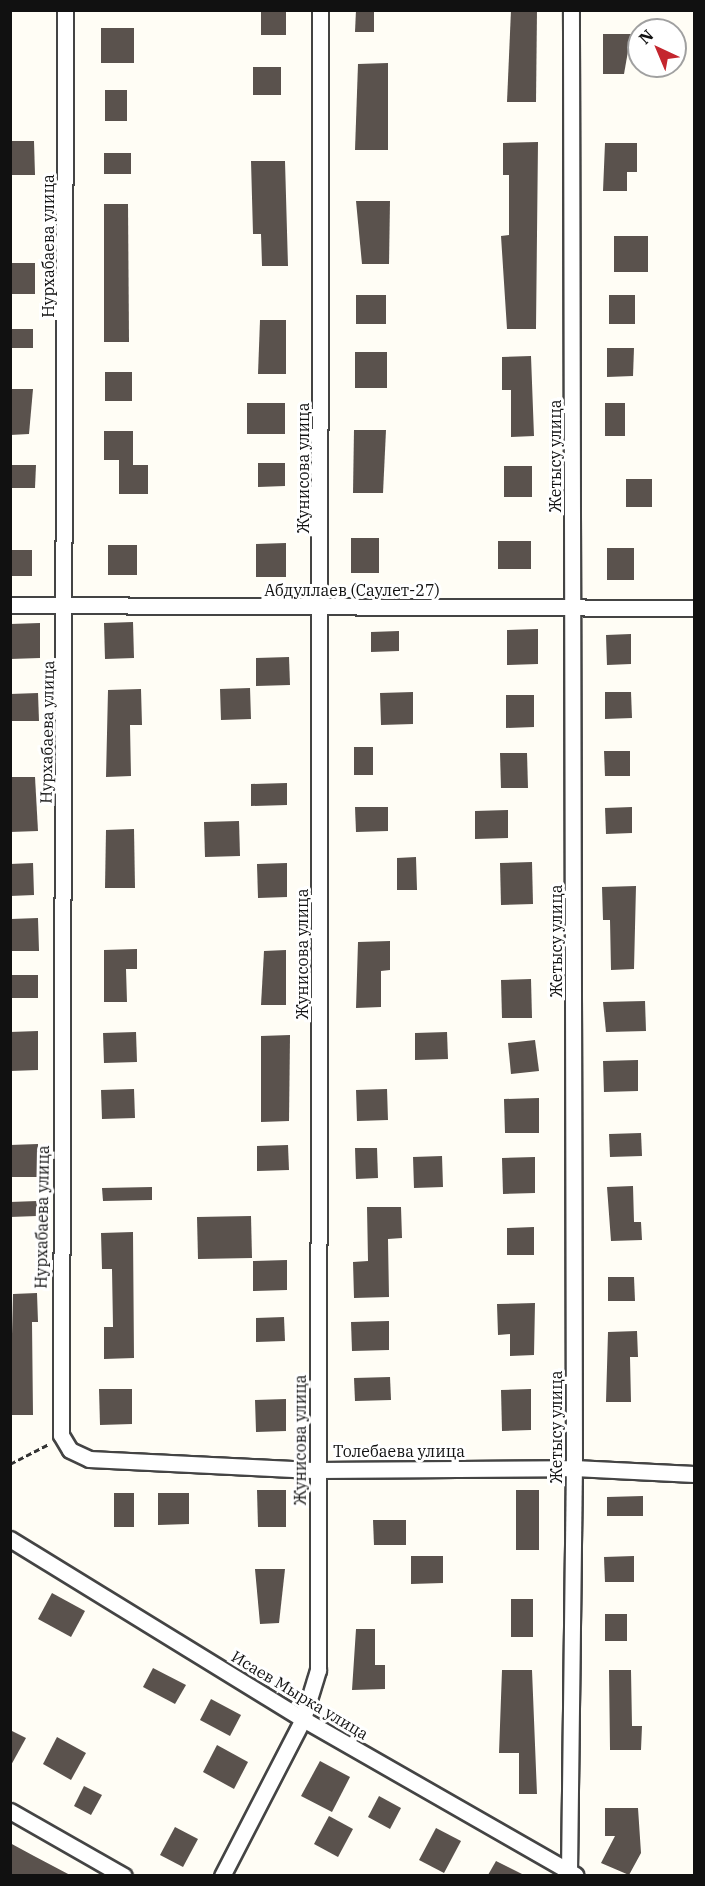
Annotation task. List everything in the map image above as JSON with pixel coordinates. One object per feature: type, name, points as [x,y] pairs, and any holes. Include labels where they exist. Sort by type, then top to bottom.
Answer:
[{"type":"street","name":"Нурхабаева улица","points":[[61,1435],[66,606],[65,10]]},
{"type":"street","name":"Жунисова улица","points":[[222,1875],[303,1719],[318,1670],[322,609],[320,10]]},
{"type":"street","name":"Жетысу улица","points":[[571,10],[574,606],[572,1874]]},
{"type":"street","name":"Абдуллаев (Саулет-27)","points":[[10,605],[322,609],[574,606],[694,608]]},
{"type":"street","name":"Толебаева улица","points":[[61,1435],[70,1450],[89,1459],[318,1470],[574,1468],[694,1474]]},
{"type":"street","name":"Исаев Мырка улица","points":[[10,1539],[303,1719],[572,1874]]},
{"type":"street","points":[[10,1810],[124,1875]]},
{"type":"path","points":[[10,1464],[61,1435]]},
{"type":"building","points":[[261,10],[286,10],[286,35],[261,35]]},
{"type":"building","points":[[356,10],[374,10],[374,32],[355,32]]},
{"type":"building","points":[[511,10],[537,10],[536,102],[507,102]]},
{"type":"building","points":[[101,28],[134,28],[134,63],[101,63]]},
{"type":"building","points":[[603,34],[627,34],[624,74],[603,74]]},
{"type":"building","points":[[388,63],[388,150],[355,150],[358,64]]},
{"type":"building","points":[[253,67],[281,67],[281,95],[253,95]]},
{"type":"building","points":[[105,90],[127,90],[127,121],[105,121]]},
{"type":"building","points":[[10,141],[34,141],[35,175],[10,175]]},
{"type":"building","points":[[538,142],[536,329],[507,329],[501,236],[509,235],[509,175],[503,175],[503,143]]},
{"type":"building","points":[[605,143],[637,143],[637,172],[627,172],[627,191],[603,191]]},
{"type":"building","points":[[104,153],[131,153],[131,174],[104,174]]},
{"type":"building","points":[[251,161],[285,161],[288,266],[262,266],[261,234],[253,234]]},
{"type":"building","points":[[356,201],[390,201],[389,264],[362,264]]},
{"type":"building","points":[[104,204],[128,204],[129,342],[104,342]]},
{"type":"building","points":[[614,236],[648,236],[648,272],[614,272]]},
{"type":"building","points":[[10,263],[35,263],[35,294],[10,294]]},
{"type":"building","points":[[356,295],[386,295],[386,324],[356,324]]},
{"type":"building","points":[[609,295],[635,295],[635,324],[609,324]]},
{"type":"building","points":[[260,320],[286,320],[286,374],[258,374]]},
{"type":"building","points":[[10,329],[33,329],[33,348],[10,348]]},
{"type":"building","points":[[607,348],[634,348],[633,376],[607,377]]},
{"type":"building","points":[[355,352],[387,352],[387,388],[355,388]]},
{"type":"building","points":[[531,356],[534,436],[511,437],[511,390],[502,390],[502,357]]},
{"type":"building","points":[[105,372],[132,372],[132,401],[105,401]]},
{"type":"building","points":[[10,389],[33,389],[29,434],[10,435]]},
{"type":"building","points":[[247,403],[285,403],[285,434],[247,434]]},
{"type":"building","points":[[605,403],[625,403],[625,436],[605,436]]},
{"type":"building","points":[[354,430],[386,430],[383,493],[353,493]]},
{"type":"building","points":[[104,431],[133,431],[133,465],[148,465],[148,494],[119,494],[119,460],[104,460]]},
{"type":"building","points":[[258,463],[285,463],[285,486],[258,487]]},
{"type":"building","points":[[10,465],[36,465],[35,488],[10,488]]},
{"type":"building","points":[[504,466],[532,466],[532,497],[504,497]]},
{"type":"building","points":[[626,479],[652,479],[652,507],[626,507]]},
{"type":"building","points":[[351,538],[379,538],[379,573],[351,573]]},
{"type":"building","points":[[498,541],[531,541],[531,569],[498,569]]},
{"type":"building","points":[[286,543],[286,577],[256,577],[256,544]]},
{"type":"building","points":[[108,545],[137,545],[137,575],[108,575]]},
{"type":"building","points":[[607,548],[634,548],[634,580],[607,580]]},
{"type":"building","points":[[10,550],[32,550],[32,576],[10,576]]},
{"type":"building","points":[[133,622],[134,658],[105,659],[104,623]]},
{"type":"building","points":[[40,623],[40,658],[10,659],[10,624]]},
{"type":"building","points":[[538,629],[538,664],[507,665],[507,630]]},
{"type":"building","points":[[399,631],[399,651],[371,652],[371,632]]},
{"type":"building","points":[[631,634],[631,664],[607,665],[606,635]]},
{"type":"building","points":[[289,657],[290,685],[256,686],[256,658]]},
{"type":"building","points":[[250,688],[251,719],[221,720],[220,689]]},
{"type":"building","points":[[141,689],[142,725],[130,725],[131,776],[106,777],[108,690]]},
{"type":"building","points":[[413,692],[413,724],[381,725],[380,693]]},
{"type":"building","points":[[605,692],[631,692],[632,718],[605,719]]},
{"type":"building","points":[[38,693],[39,721],[10,721],[10,694]]},
{"type":"building","points":[[506,695],[534,695],[534,727],[506,728]]},
{"type":"building","points":[[354,747],[373,747],[373,775],[354,775]]},
{"type":"building","points":[[604,751],[630,751],[630,776],[605,776]]},
{"type":"building","points":[[500,753],[527,753],[528,788],[501,788]]},
{"type":"building","points":[[10,777],[35,777],[38,831],[10,832]]},
{"type":"building","points":[[287,783],[287,805],[251,806],[251,784]]},
{"type":"building","points":[[355,807],[388,807],[388,831],[356,832]]},
{"type":"building","points":[[632,807],[632,833],[606,834],[605,808]]},
{"type":"building","points":[[508,810],[508,838],[475,839],[475,811]]},
{"type":"building","points":[[239,821],[240,856],[205,857],[204,822]]},
{"type":"building","points":[[134,829],[135,888],[105,888],[106,830]]},
{"type":"building","points":[[416,857],[417,890],[397,890],[397,858]]},
{"type":"building","points":[[532,862],[533,904],[501,905],[500,863]]},
{"type":"building","points":[[33,863],[34,895],[10,896],[10,864]]},
{"type":"building","points":[[287,863],[287,897],[258,898],[257,864]]},
{"type":"building","points":[[636,886],[634,969],[611,970],[610,920],[603,920],[602,887]]},
{"type":"building","points":[[38,918],[39,951],[11,951],[11,919]]},
{"type":"building","points":[[390,941],[390,970],[381,971],[381,1007],[356,1008],[358,942]]},
{"type":"building","points":[[137,949],[137,969],[126,969],[127,1002],[104,1002],[104,950]]},
{"type":"building","points":[[286,950],[286,1005],[261,1005],[264,951]]},
{"type":"building","points":[[12,975],[38,975],[38,998],[12,998]]},
{"type":"building","points":[[531,979],[532,1018],[502,1018],[501,980]]},
{"type":"building","points":[[645,1001],[646,1031],[606,1032],[603,1002]]},
{"type":"building","points":[[38,1031],[38,1070],[10,1071],[10,1032]]},
{"type":"building","points":[[136,1032],[137,1062],[104,1063],[103,1033]]},
{"type":"building","points":[[447,1032],[448,1059],[415,1060],[415,1033]]},
{"type":"building","points":[[290,1035],[289,1121],[261,1122],[261,1036]]},
{"type":"building","points":[[535,1040],[539,1071],[511,1074],[508,1043]]},
{"type":"building","points":[[638,1060],[638,1091],[604,1092],[603,1061]]},
{"type":"building","points":[[134,1089],[135,1118],[102,1119],[101,1090]]},
{"type":"building","points":[[387,1089],[388,1120],[357,1121],[356,1090]]},
{"type":"building","points":[[539,1098],[539,1133],[505,1133],[504,1099]]},
{"type":"building","points":[[641,1133],[642,1156],[610,1157],[609,1134]]},
{"type":"building","points":[[38,1144],[38,1177],[10,1177],[10,1145]]},
{"type":"building","points":[[288,1145],[289,1170],[257,1171],[257,1146]]},
{"type":"building","points":[[355,1148],[377,1148],[378,1178],[356,1179]]},
{"type":"building","points":[[442,1156],[443,1187],[414,1188],[413,1157]]},
{"type":"building","points":[[535,1157],[535,1193],[503,1194],[502,1158]]},
{"type":"building","points":[[633,1186],[634,1222],[641,1222],[642,1240],[611,1241],[607,1187]]},
{"type":"building","points":[[152,1187],[152,1200],[103,1201],[102,1188]]},
{"type":"building","points":[[37,1201],[37,1216],[10,1217],[10,1202]]},
{"type":"building","points":[[367,1207],[401,1207],[402,1238],[388,1239],[389,1297],[354,1298],[353,1262],[368,1261]]},
{"type":"building","points":[[251,1216],[252,1258],[198,1259],[197,1217]]},
{"type":"building","points":[[534,1227],[534,1255],[507,1255],[507,1228]]},
{"type":"building","points":[[133,1232],[134,1358],[104,1359],[104,1327],[113,1327],[112,1269],[102,1269],[101,1233]]},
{"type":"building","points":[[287,1260],[287,1290],[253,1291],[253,1261]]},
{"type":"building","points":[[608,1277],[634,1277],[635,1301],[608,1301]]},
{"type":"building","points":[[37,1293],[38,1322],[32,1322],[33,1415],[10,1415],[13,1294]]},
{"type":"building","points":[[535,1303],[534,1355],[510,1356],[510,1334],[498,1335],[497,1304]]},
{"type":"building","points":[[284,1317],[285,1341],[256,1342],[256,1318]]},
{"type":"building","points":[[389,1321],[389,1350],[352,1351],[351,1322]]},
{"type":"building","points":[[637,1331],[638,1357],[630,1357],[631,1402],[606,1402],[608,1332]]},
{"type":"building","points":[[390,1377],[391,1400],[355,1401],[354,1378]]},
{"type":"building","points":[[99,1389],[132,1389],[132,1424],[100,1425]]},
{"type":"building","points":[[531,1389],[531,1430],[502,1431],[501,1390]]},
{"type":"building","points":[[286,1399],[286,1431],[256,1432],[255,1400]]},
{"type":"building","points":[[257,1490],[286,1490],[286,1527],[258,1527]]},
{"type":"building","points":[[516,1490],[539,1490],[539,1550],[516,1550]]},
{"type":"building","points":[[114,1493],[134,1493],[134,1527],[114,1527]]},
{"type":"building","points":[[158,1493],[189,1493],[189,1524],[158,1525]]},
{"type":"building","points":[[643,1496],[643,1516],[607,1516],[607,1497]]},
{"type":"building","points":[[373,1520],[406,1520],[406,1545],[374,1545]]},
{"type":"building","points":[[411,1556],[443,1556],[443,1583],[411,1584]]},
{"type":"building","points":[[634,1556],[634,1582],[605,1582],[604,1557]]},
{"type":"building","points":[[255,1569],[285,1569],[279,1623],[260,1624]]},
{"type":"building","points":[[52,1593],[85,1611],[71,1637],[38,1619]]},
{"type":"building","points":[[511,1599],[533,1599],[533,1637],[511,1637]]},
{"type":"building","points":[[605,1614],[627,1614],[627,1641],[605,1641]]},
{"type":"building","points":[[356,1629],[375,1629],[375,1665],[385,1665],[385,1689],[352,1690]]},
{"type":"building","points":[[153,1668],[186,1685],[175,1704],[143,1687]]},
{"type":"building","points":[[502,1670],[532,1670],[537,1794],[519,1794],[519,1753],[499,1753]]},
{"type":"building","points":[[609,1670],[631,1670],[632,1726],[642,1726],[641,1750],[610,1750]]},
{"type":"building","points":[[211,1699],[241,1715],[230,1736],[200,1720]]},
{"type":"building","points":[[10,1730],[26,1738],[10,1767]]},
{"type":"building","points":[[57,1737],[86,1753],[71,1780],[43,1764]]},
{"type":"building","points":[[217,1745],[248,1762],[234,1789],[203,1772]]},
{"type":"building","points":[[320,1761],[350,1777],[332,1812],[301,1796]]},
{"type":"building","points":[[84,1786],[102,1795],[91,1815],[74,1806]]},
{"type":"building","points":[[379,1796],[401,1808],[390,1829],[368,1817]]},
{"type":"building","points":[[605,1808],[638,1808],[641,1853],[629,1875],[601,1863],[615,1836],[605,1836]]},
{"type":"building","points":[[329,1816],[353,1829],[338,1857],[314,1844]]},
{"type":"building","points":[[175,1827],[198,1839],[183,1867],[160,1855]]},
{"type":"building","points":[[436,1828],[461,1841],[444,1873],[419,1860]]},
{"type":"building","points":[[10,1843],[34,1856],[70,1875],[10,1875]]},
{"type":"building","points":[[496,1861],[524,1875],[488,1875]]}]
